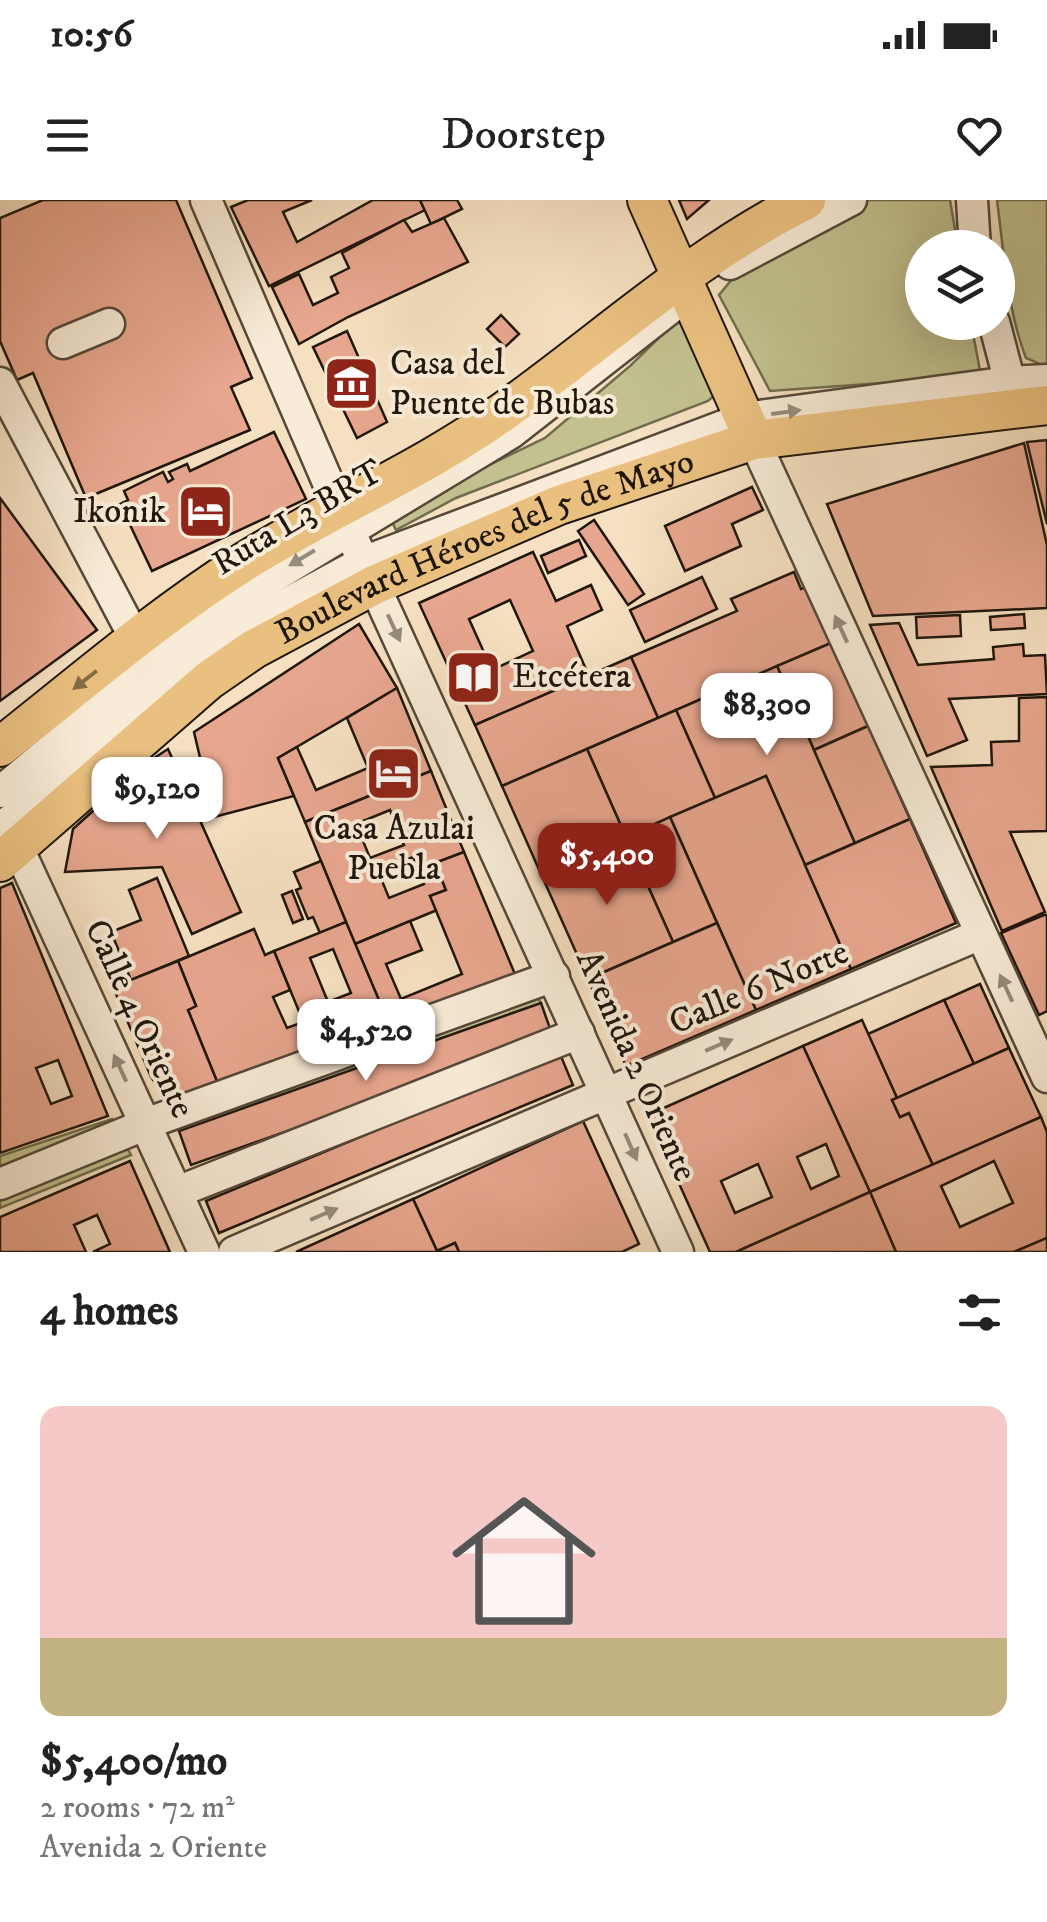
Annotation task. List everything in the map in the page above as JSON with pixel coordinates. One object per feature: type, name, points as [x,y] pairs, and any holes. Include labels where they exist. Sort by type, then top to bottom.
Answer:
[{"type":"main road","points":[[647,200],[749,429]]},
{"type":"main road","points":[[742,236],[769,200]]},
{"type":"main road","points":[[0,747],[240,564],[344,519],[683,286],[742,236],[806,200]]},
{"type":"main road","name":"Boulevard Héroes del 5 de Mayo","points":[[4,837],[208,680],[369,574],[560,505],[749,429],[1024,398]]},
{"type":"street","points":[[683,286],[851,200]]},
{"type":"street","points":[[972,200],[974,230]]},
{"type":"street","name":"Avenida 2 Oriente","points":[[198,204],[678,1252]]},
{"type":"street","points":[[63,343],[109,324]]},
{"type":"street","points":[[1001,340],[1024,398],[1047,380]]},
{"type":"street","points":[[0,383],[136,640]]},
{"type":"street","points":[[749,429],[1046,1073]]},
{"type":"street","name":"Ruta L3 BRT","points":[[0,792],[218,611],[344,519]]},
{"type":"street","name":"Calle 4 Oriente","points":[[4,837],[204,1252]]},
{"type":"street","name":"Calle 6 Norte","points":[[234,1252],[982,934]]},
{"type":"street","points":[[0,1184],[146,1125],[554,976]]},
{"type":"street","points":[[177,1192],[580,1034]]},
{"type":"shaded area","points":[[868,200],[950,200],[955,230],[905,230],[905,340],[974,340],[981,376],[770,391],[719,295],[748,260]]},
{"type":"shaded area","points":[[997,200],[1047,200],[1047,367],[1026,358],[1015,323],[1015,230],[1001,230]]},
{"type":"shaded area","points":[[678,319],[690,320],[717,393],[708,401],[456,498],[396,530],[388,514],[545,438],[630,366]]},
{"type":"shaded area","points":[[525,977],[541,1003],[179,1131],[158,1087],[179,1095],[191,1094]]},
{"type":"shaded area","points":[[112,1119],[131,1155],[0,1208],[0,1156]]},
{"type":"building","points":[[43,200],[176,200],[252,378],[231,387],[250,430],[86,498],[33,373],[17,380],[0,341],[0,218]]},
{"type":"building","points":[[248,200],[312,200],[283,212],[297,242],[373,200],[420,200],[425,210],[269,286],[231,207]]},
{"type":"building","points":[[420,200],[457,200],[462,209],[431,224]]},
{"type":"building","points":[[679,200],[709,200],[687,219]]},
{"type":"building","points":[[444,218],[468,262],[299,344],[272,287],[299,274],[313,305],[338,293],[331,277],[349,268],[342,253],[404,220],[412,232]]},
{"type":"building","points":[[501,315],[519,334],[505,347],[487,329]]},
{"type":"building","name":"Casa del Puente de Bubas","points":[[347,331],[387,422],[357,438],[313,347]]},
{"type":"building","points":[[274,432],[306,499],[152,571],[120,504],[128,500],[124,491],[163,472],[168,482],[173,479],[169,472],[187,464],[190,471]]},
{"type":"building","points":[[1047,440],[1047,524],[1027,442]]},
{"type":"building","points":[[1024,443],[1047,545],[1047,608],[873,616],[827,504]]},
{"type":"building","points":[[752,487],[763,510],[732,524],[741,546],[685,571],[665,526]]},
{"type":"building","points":[[0,498],[97,630],[0,701]]},
{"type":"building","points":[[594,520],[644,594],[628,605],[578,531]]},
{"type":"building","points":[[579,540],[586,556],[548,573],[541,556]]},
{"type":"building","points":[[533,552],[556,601],[591,585],[602,610],[567,626],[589,676],[475,725],[419,603]],"holes":[[[510,600],[533,651],[492,670],[469,619]]]},
{"type":"building","points":[[794,572],[801,589],[807,587],[831,643],[658,718],[631,657],[737,611],[731,599]]},
{"type":"building","points":[[702,577],[717,609],[645,642],[630,610]]},
{"type":"building","points":[[1024,614],[1025,628],[991,630],[990,617]]},
{"type":"building","points":[[960,615],[961,636],[917,638],[916,617]]},
{"type":"building","points":[[899,623],[918,665],[994,659],[993,647],[1023,644],[1024,656],[1045,655],[1047,694],[949,699],[967,740],[927,756],[870,625]]},
{"type":"building","points":[[359,624],[397,688],[278,758],[294,796],[214,817],[194,732]]},
{"type":"building","points":[[831,643],[868,726],[814,750],[777,666]]},
{"type":"building","points":[[631,657],[658,718],[502,786],[475,725]]},
{"type":"building","points":[[777,666],[855,843],[805,865],[766,776],[715,798],[676,710]]},
{"type":"building","points":[[397,688],[431,771],[305,822],[278,758],[297,747],[316,790],[368,768],[347,718]]},
{"type":"building","points":[[1047,697],[1047,831],[1010,832],[1045,912],[1002,931],[931,767],[992,765],[991,742],[1019,741],[1019,698]]},
{"type":"building","points":[[676,710],[715,798],[626,837],[587,749]]},
{"type":"building","points":[[868,726],[910,819],[855,843],[814,750]]},
{"type":"building","points":[[168,749],[241,912],[192,934],[162,867],[65,872],[73,829],[145,764]]},
{"type":"building","points":[[587,749],[626,837],[541,874],[502,786]]},
{"type":"building","points":[[431,771],[464,852],[435,863],[446,890],[430,896],[437,910],[355,944],[305,822]],"holes":[[[390,810],[404,845],[370,858],[356,824]],[[413,857],[424,884],[389,898],[378,871]]]},
{"type":"building","points":[[766,776],[851,969],[756,1010],[670,817]]},
{"type":"building","points":[[670,817],[717,923],[673,942],[626,837]]},
{"type":"building","points":[[910,819],[956,923],[851,969],[805,865]]},
{"type":"building","points":[[626,837],[673,942],[588,979],[541,874]]},
{"type":"building","points":[[464,852],[517,979],[389,1024],[355,944],[410,921],[422,950],[386,964],[401,999],[462,974],[430,896],[446,890],[435,863]]},
{"type":"building","points":[[321,861],[346,922],[320,933],[313,917],[308,919],[296,890],[301,888],[294,872]]},
{"type":"building","points":[[157,878],[189,956],[131,980],[111,932],[141,920],[129,890]]},
{"type":"building","points":[[12,883],[108,1116],[0,1153],[0,888]],"holes":[[[58,1060],[72,1096],[51,1104],[36,1068]]]},
{"type":"building","points":[[292,891],[303,919],[293,923],[282,895]]},
{"type":"building","points":[[1044,915],[1047,1011],[1039,1015],[1001,933]]},
{"type":"building","points":[[346,922],[389,1024],[315,1050],[274,951]],"holes":[[[333,949],[351,993],[328,1002],[310,958]]]},
{"type":"building","points":[[717,923],[756,1010],[626,1066],[588,979]]},
{"type":"building","points":[[254,929],[265,955],[274,951],[290,990],[273,997],[287,1028],[303,1022],[315,1050],[218,1084],[188,1010],[196,1006],[178,961]]},
{"type":"building","points":[[178,961],[196,1006],[188,1010],[218,1084],[180,1095],[158,1087],[151,1077],[113,987]]},
{"type":"building","points":[[980,984],[1009,1048],[974,1064],[944,1000]]},
{"type":"building","points":[[944,1000],[974,1064],[897,1098],[868,1034]]},
{"type":"building","points":[[541,1003],[553,1037],[191,1165],[179,1131]]},
{"type":"building","points":[[862,1020],[897,1098],[892,1100],[900,1117],[909,1113],[933,1165],[870,1192],[803,1046]]},
{"type":"building","points":[[803,1046],[870,1192],[736,1252],[710,1252],[648,1115]],"holes":[[[826,1144],[839,1176],[811,1189],[797,1157]],[[758,1164],[772,1197],[735,1213],[721,1181]]]},
{"type":"building","points":[[1009,1048],[1041,1117],[933,1165],[909,1113],[900,1117],[892,1100]]},
{"type":"building","points":[[560,1054],[573,1085],[219,1233],[206,1201]]},
{"type":"building","points":[[1041,1117],[1047,1132],[1047,1238],[1014,1252],[896,1252],[870,1192]],"holes":[[[994,1161],[1013,1203],[960,1227],[941,1186]]]},
{"type":"building","points":[[583,1121],[639,1244],[622,1252],[459,1252],[455,1243],[437,1251],[413,1199]]},
{"type":"building","points":[[130,1161],[170,1252],[93,1252],[110,1244],[97,1215],[74,1225],[86,1252],[0,1252],[0,1217]]},
{"type":"building","points":[[870,1192],[896,1252],[736,1252]]},
{"type":"building","points":[[413,1199],[437,1251],[455,1243],[459,1252],[296,1252]]},
{"type":"building","points":[[1047,1238],[1047,1252],[1014,1252]]},
{"type":"place","name":"Casa del Puente de Bubas","points":[[351,384]]},
{"type":"place","name":"Ikonik","points":[[205,512]]},
{"type":"place","name":"Etcétera","points":[[473,677]]},
{"type":"place","name":"Casa Azulai Puebla","points":[[394,773]]}]
